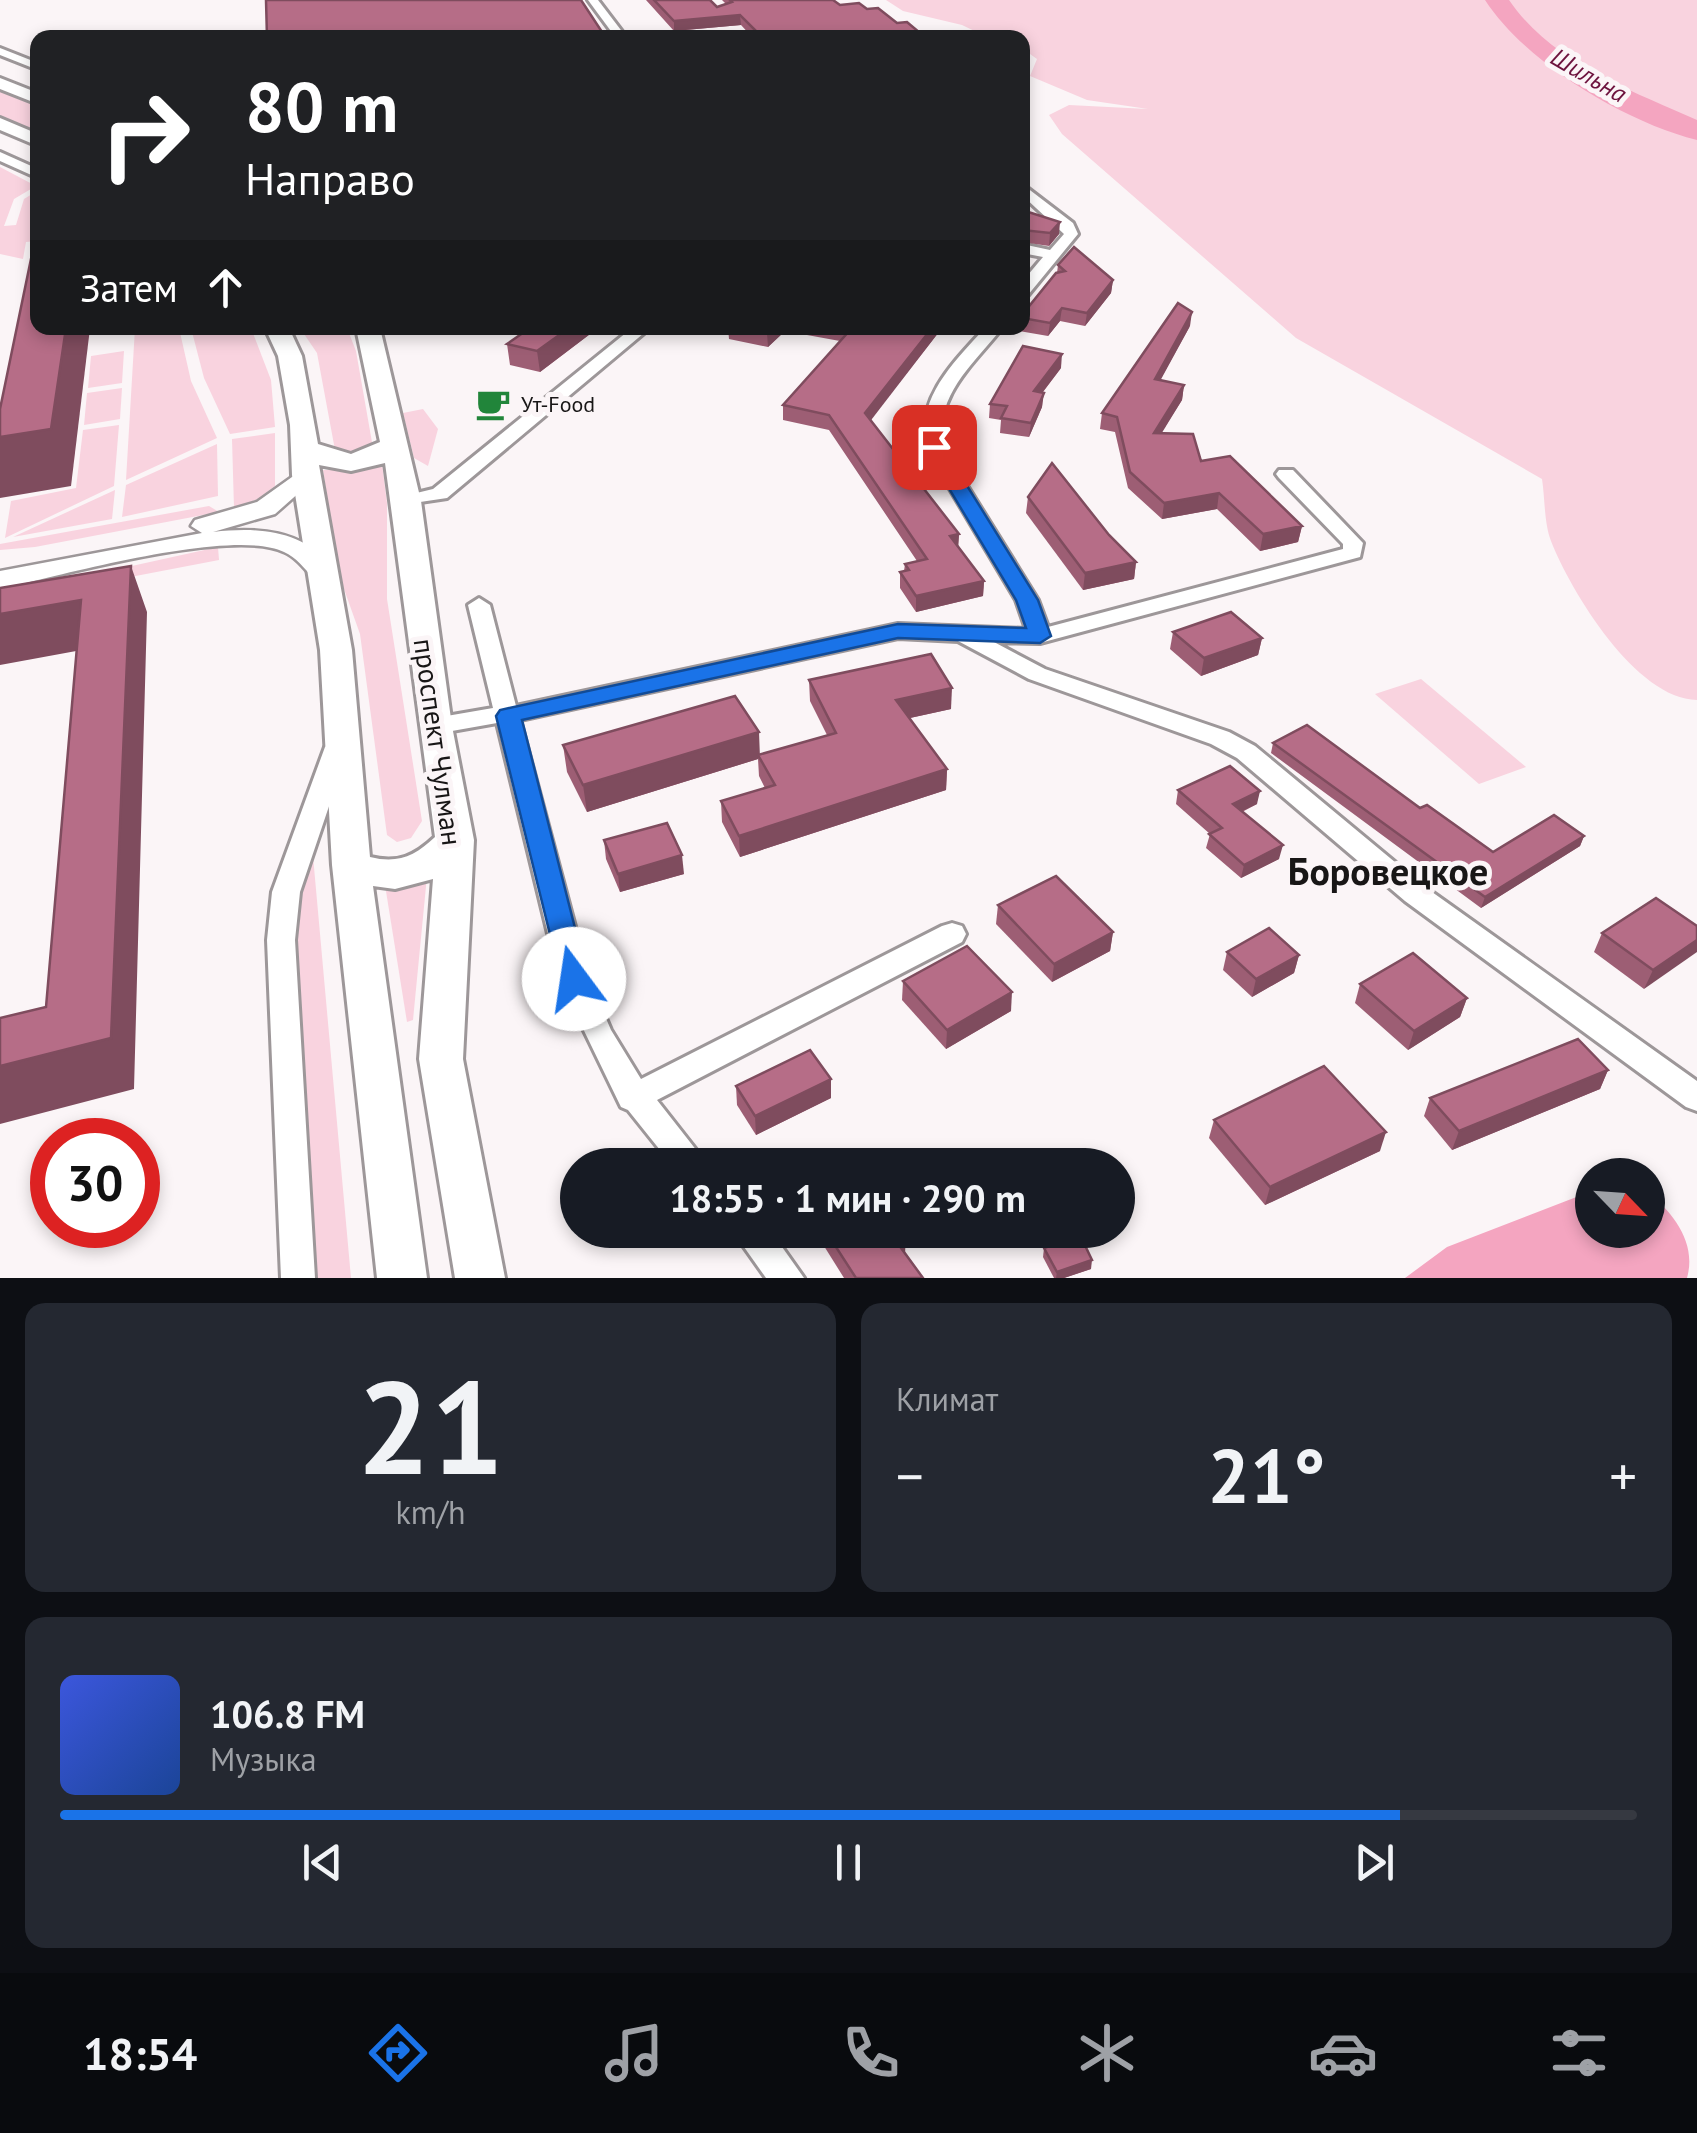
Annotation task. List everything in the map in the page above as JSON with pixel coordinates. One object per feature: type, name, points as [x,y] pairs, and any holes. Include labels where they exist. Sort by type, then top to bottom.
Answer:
[{"type":"main road","points":[[0,83],[30,96]]},
{"type":"main road","points":[[0,123],[30,137]]},
{"type":"main road","points":[[280,335],[290,356],[336,650],[351,866],[402,1278]]},
{"type":"main road","name":"проспект Чулман","points":[[369,335],[407,501],[435,726],[456,840],[442,1059],[480,1278]]},
{"type":"main road","points":[[306,462],[347,464],[372,459],[393,445]]},
{"type":"main road","points":[[351,866],[375,876],[400,877],[439,858],[456,840]]},
{"type":"street","points":[[593,0],[616,30]]},
{"type":"street","points":[[0,51],[30,64]]},
{"type":"street","points":[[0,156],[30,170]]},
{"type":"street","points":[[1030,195],[1068,226],[1071,234],[1030,282]]},
{"type":"street","points":[[1030,250],[1052,255]]},
{"type":"street","points":[[407,501],[440,494],[633,335]]},
{"type":"street","points":[[988,335],[944,388],[929,432],[934,447],[1027,600],[1040,636]]},
{"type":"street","points":[[0,580],[225,530],[266,508],[306,462]]},
{"type":"street","points":[[435,726],[476,716],[508,716],[898,631],[1040,636],[1354,553],[1352,543],[1286,474]]},
{"type":"street","points":[[0,563],[225,530],[288,543],[303,550],[323,572]]},
{"type":"street","points":[[479,605],[574,979],[597,1037],[632,1098],[677,1148]]},
{"type":"street","points":[[962,635],[1036,674],[1220,738],[1246,752],[1414,894],[1697,1098]]},
{"type":"street","points":[[298,1278],[281,940],[286,892],[341,734]]},
{"type":"street","points":[[632,1098],[952,934]]},
{"type":"street","points":[[763,1248],[787,1278]]},
{"type":"shaded area","points":[[886,0],[1697,0],[1697,700],[1674,695],[1651,682],[1629,663],[1590,613],[1551,541],[1542,479],[1296,338],[1062,134],[1049,115],[1069,105],[1148,109],[1087,100],[1030,76],[1037,59],[1030,54],[1030,30],[972,30],[903,11]]},
{"type":"shaded area","points":[[0,90],[30,102],[30,131],[0,117]]},
{"type":"shaded area","points":[[0,167],[30,183],[30,190],[14,199],[4,226],[16,225],[24,199],[30,195],[30,242],[26,242],[23,259],[0,254]]},
{"type":"shaded area","points":[[135,335],[181,335],[191,381],[217,438],[126,480]]},
{"type":"shaded area","points":[[193,335],[254,335],[271,380],[275,427],[230,434],[204,378]]},
{"type":"shaded area","points":[[305,335],[350,335],[373,448],[347,455],[335,450],[317,353]]},
{"type":"shaded area","points":[[124,351],[122,383],[88,388],[91,356]]},
{"type":"shaded area","points":[[122,388],[120,419],[84,425],[87,393]]},
{"type":"shaded area","points":[[423,409],[438,429],[428,466],[414,458],[403,413]]},
{"type":"shaded area","points":[[119,425],[114,486],[5,538],[11,501],[76,488],[83,430]]},
{"type":"shaded area","points":[[275,433],[275,486],[258,499],[234,508],[232,439]]},
{"type":"shaded area","points":[[217,444],[218,496],[122,517],[126,485]]},
{"type":"shaded area","points":[[382,464],[387,503],[387,599],[422,821],[411,838],[397,842],[387,835],[360,634],[339,575],[323,470],[353,470]]},
{"type":"shaded area","points":[[115,490],[112,519],[13,537]]},
{"type":"shaded area","points":[[209,506],[219,512],[35,547],[0,550],[0,544]]},
{"type":"shaded area","points":[[218,547],[219,560],[0,602],[0,595]]},
{"type":"shaded area","points":[[1421,679],[1526,767],[1479,784],[1375,694]]},
{"type":"shaded area","points":[[312,845],[351,1278],[311,1278],[289,933]]},
{"type":"shaded area","points":[[427,876],[413,1020],[407,1022],[385,885]]},
{"type":"shaded area","points":[[1575,1198],[1575,1248],[1665,1248],[1665,1208],[1686,1241],[1689,1265],[1687,1278],[1405,1278],[1447,1247]]},
{"type":"building","points":[[266,0],[581,0],[601,30],[267,30]]},
{"type":"building","points":[[654,0],[710,0],[717,7],[730,0],[833,0],[840,5],[859,3],[867,9],[878,8],[897,23],[907,22],[916,30],[755,30],[740,15],[674,21]]},
{"type":"building","points":[[1030,213],[1060,222],[1050,233],[1030,231]]},
{"type":"building","points":[[1074,247],[1113,280],[1087,313],[1062,308],[1050,323],[1030,319],[1030,305],[1056,273],[1065,271],[1058,265]]},
{"type":"building","points":[[30,264],[30,335],[65,335],[51,429],[0,437],[0,409]]},
{"type":"building","points":[[1178,303],[1192,312],[1155,379],[1184,385],[1154,433],[1193,434],[1201,461],[1230,456],[1302,526],[1263,534],[1219,493],[1164,503],[1130,472],[1117,417],[1102,413]]},
{"type":"building","points":[[520,335],[559,335],[537,351],[507,344]]},
{"type":"building","points":[[846,335],[926,335],[865,413],[959,534],[950,536],[984,581],[916,596],[900,572],[909,570],[905,564],[927,559],[829,415],[783,405]]},
{"type":"building","points":[[1023,346],[1062,354],[1034,391],[1044,393],[1031,423],[1001,418],[1007,406],[990,404]]},
{"type":"building","points":[[1052,463],[1109,535],[1136,562],[1085,573],[1028,497]]},
{"type":"building","points":[[131,566],[111,1038],[0,1066],[0,1018],[46,1007],[81,600],[0,614],[0,588]]},
{"type":"building","points":[[1231,612],[1262,638],[1204,658],[1173,632]]},
{"type":"building","points":[[931,654],[952,688],[896,700],[947,769],[739,836],[721,801],[775,785],[758,755],[836,733],[809,680]]},
{"type":"building","points":[[735,696],[759,732],[583,785],[563,745]]},
{"type":"building","points":[[1307,725],[1420,808],[1427,805],[1493,852],[1554,815],[1584,836],[1485,897],[1273,743]]},
{"type":"building","points":[[1230,766],[1260,791],[1233,804],[1283,845],[1244,865],[1209,834],[1222,828],[1178,790]]},
{"type":"building","points":[[667,823],[682,855],[618,874],[604,840]]},
{"type":"building","points":[[1056,876],[1113,932],[1054,964],[998,905]]},
{"type":"building","points":[[1656,898],[1697,926],[1697,940],[1653,970],[1602,933]]},
{"type":"building","points":[[1269,928],[1299,955],[1256,979],[1227,952]]},
{"type":"building","points":[[967,946],[1012,992],[947,1030],[903,981]]},
{"type":"building","points":[[1413,953],[1467,998],[1414,1031],[1360,984]]},
{"type":"building","points":[[1578,1039],[1608,1070],[1459,1131],[1430,1098]]},
{"type":"building","points":[[810,1050],[831,1079],[755,1116],[736,1086]]},
{"type":"building","points":[[1324,1066],[1386,1132],[1270,1187],[1214,1120]]},
{"type":"building","points":[[837,1248],[901,1248],[923,1278],[856,1278]]},
{"type":"building","points":[[1044,1248],[1086,1248],[1092,1260],[1057,1272]]},
{"type":"waterway","name":"Шильна","points":[[1497,0],[1512,23],[1558,62],[1697,131]]},
{"type":"place","name":"Ут-Food","points":[[493,404]]},
{"type":"district","name":"Боровецкое","points":[[1388,872]]},
{"type":"route","points":[[574,979],[508,716],[898,631],[1040,636],[1027,600],[934,447]]}]
